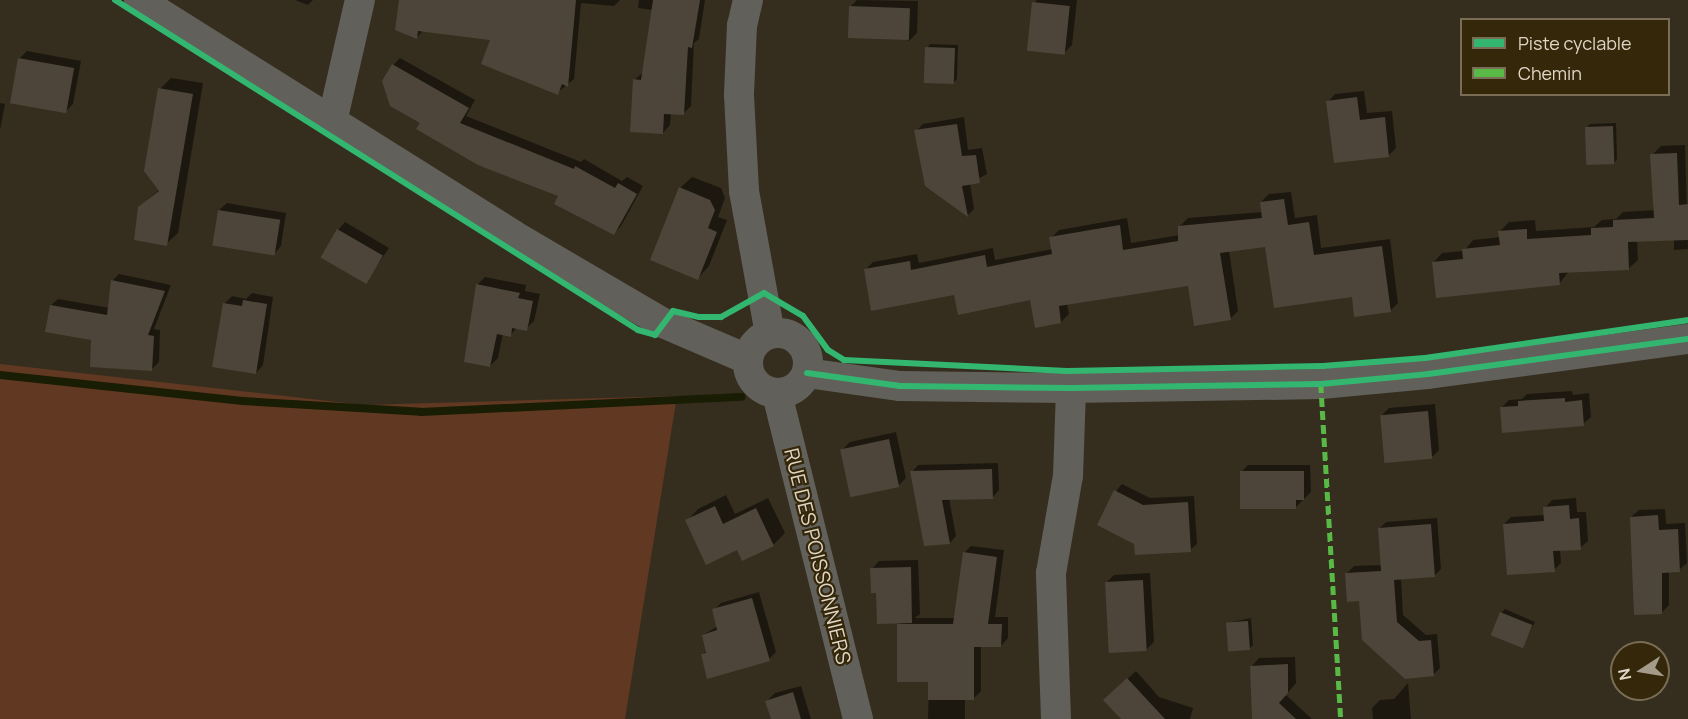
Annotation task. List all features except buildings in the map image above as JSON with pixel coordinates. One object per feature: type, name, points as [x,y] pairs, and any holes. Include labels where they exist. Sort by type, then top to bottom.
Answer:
[{"type":"street","points":[[139,0],[332,122],[663,323],[747,359]]},
{"type":"street","points":[[332,122],[360,0]]},
{"type":"street","points":[[748,0],[742,25],[739,95],[744,191],[770,334]]},
{"type":"street","points":[[770,334],[786,334],[803,345],[807,354],[807,373],[796,388],[777,394],[759,387],[752,380],[747,359],[757,340],[770,334]]},
{"type":"street","points":[[807,373],[900,386],[1071,388],[1321,384],[1428,374],[1688,339]]},
{"type":"street","points":[[1056,719],[1051,573],[1068,476],[1071,388]]},
{"type":"street","name":"RUE DES POISSONNIERS","points":[[777,394],[858,719]]},
{"type":"shaded area","points":[[0,364],[364,405],[677,396],[625,719],[0,719]]},
{"type":"waterway","points":[[0,375],[243,401],[421,412],[742,397]]},
{"type":"marked path","points":[[1321,384],[1341,719]]},
{"type":"cycle path","points":[[115,0],[638,330],[655,335],[673,311],[699,317],[721,317],[764,293],[803,316],[828,350],[844,360],[1067,371],[1323,366],[1425,358],[1688,320]]},
{"type":"cycle path","points":[[807,373],[900,386],[1071,388],[1321,384],[1428,374],[1688,339]]}]
